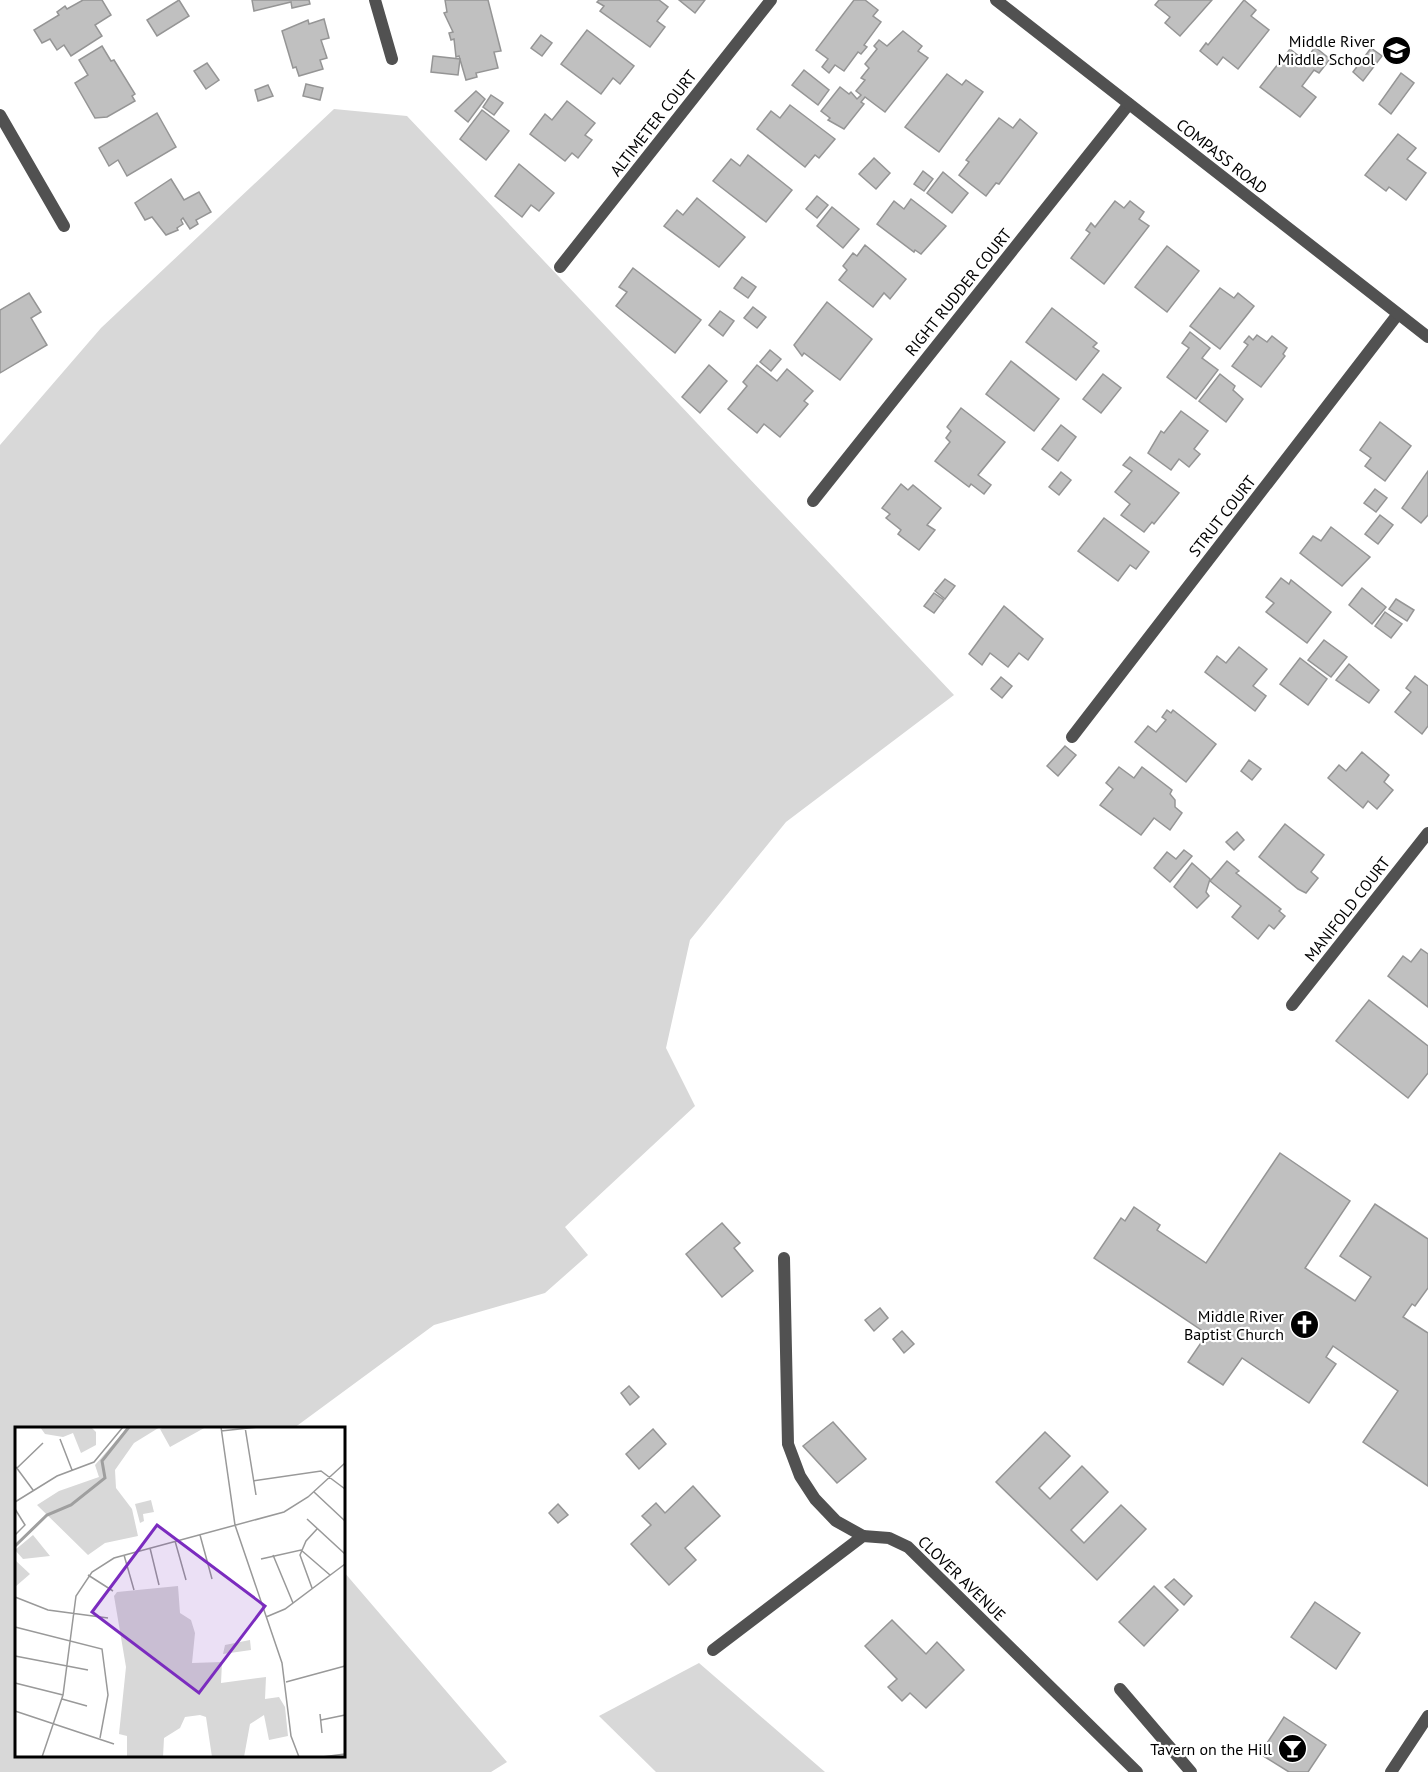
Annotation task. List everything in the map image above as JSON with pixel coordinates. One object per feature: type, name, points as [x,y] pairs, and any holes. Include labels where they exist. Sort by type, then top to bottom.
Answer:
[{"type":"street","points":[[375,0],[392,59]]},
{"type":"street","name":"ALTIMETER COURT","points":[[560,267],[771,0]]},
{"type":"street","name":"COMPASS ROAD","points":[[996,0],[1428,338]]},
{"type":"street","name":"RIGHT RUDDER COURT","points":[[813,501],[1129,104]]},
{"type":"street","points":[[0,115],[64,226]]},
{"type":"street","name":"STRUT COURT","points":[[1072,737],[1398,314]]},
{"type":"street","name":"MANIFOLD COURT","points":[[1292,1005],[1428,833]]},
{"type":"street","points":[[712,1650],[864,1536],[837,1521],[815,1499],[800,1476],[788,1444],[784,1258]]},
{"type":"street","name":"CLOVER AVENUE","points":[[864,1536],[889,1538],[908,1547],[1137,1772]]},
{"type":"street","points":[[1119,1689],[1191,1772]]},
{"type":"street","points":[[1390,1772],[1428,1716]]},
{"type":"shaded area","points":[[334,109],[407,116],[954,695],[786,822],[690,940],[666,1048],[695,1106],[565,1227],[588,1255],[545,1293],[434,1325],[295,1427],[15,1427],[15,1757],[345,1757],[345,1573],[507,1762],[491,1772],[0,1772],[0,445],[101,328]]},
{"type":"shaded area","points":[[699,1663],[825,1772],[656,1772],[599,1716]]},
{"type":"building","points":[[83,0],[102,0],[111,15],[95,25],[102,36],[71,56],[64,45],[57,50],[50,39],[42,43],[34,30],[59,15],[57,12],[65,6],[67,9]]},
{"type":"building","points":[[179,0],[189,16],[157,36],[147,20]]},
{"type":"building","points":[[252,0],[309,0],[310,4],[292,8],[291,2],[254,11]]},
{"type":"building","points":[[445,0],[488,0],[501,51],[494,52],[498,68],[476,73],[477,77],[466,80],[459,56],[456,57],[454,39],[451,40],[449,33],[453,32],[444,13],[447,12]]},
{"type":"building","points":[[599,0],[659,0],[668,7],[657,21],[665,27],[650,47],[600,11],[604,6],[597,2]]},
{"type":"building","points":[[679,0],[705,0],[695,13]]},
{"type":"building","points":[[854,0],[865,0],[878,10],[873,16],[881,22],[864,45],[867,47],[861,54],[858,52],[844,71],[835,65],[829,73],[822,67],[828,59],[816,50]]},
{"type":"building","points":[[1159,0],[1212,0],[1180,36],[1165,23],[1170,17],[1155,5]]},
{"type":"building","points":[[1244,0],[1256,10],[1251,16],[1269,30],[1238,69],[1223,57],[1217,65],[1200,51],[1206,43],[1208,45]]},
{"type":"building","points":[[324,19],[329,38],[321,40],[327,58],[320,60],[323,69],[299,76],[296,67],[293,68],[282,31],[308,20],[309,24]]},
{"type":"building","points":[[587,30],[634,66],[620,84],[613,78],[601,94],[561,64]]},
{"type":"building","points":[[903,31],[922,46],[918,51],[928,58],[885,112],[865,97],[861,102],[864,104],[844,129],[828,120],[830,118],[821,111],[840,87],[849,94],[851,92],[857,99],[861,95],[856,91],[865,80],[861,78],[869,68],[865,64],[877,49],[874,46],[879,40],[887,46]]},
{"type":"building","points":[[541,35],[552,43],[542,56],[531,48]]},
{"type":"building","points":[[102,46],[111,61],[114,60],[135,94],[132,96],[135,101],[107,117],[95,118],[75,83],[88,75],[79,60]]},
{"type":"building","points":[[1315,47],[1330,59],[1319,73],[1314,70],[1302,86],[1316,97],[1300,117],[1260,87],[1290,49],[1305,61]]},
{"type":"building","points":[[1371,48],[1382,56],[1363,81],[1353,72]]},
{"type":"building","points":[[433,56],[460,59],[458,75],[431,72]]},
{"type":"building","points":[[207,63],[219,80],[206,89],[194,71]]},
{"type":"building","points":[[804,70],[829,90],[818,105],[792,85]]},
{"type":"building","points":[[1401,73],[1414,83],[1391,114],[1379,104]]},
{"type":"building","points":[[947,74],[962,85],[966,80],[983,92],[939,152],[905,127]]},
{"type":"building","points":[[306,84],[323,88],[320,100],[303,96]]},
{"type":"building","points":[[268,85],[273,96],[258,101],[255,90]]},
{"type":"building","points":[[476,91],[485,99],[468,122],[455,111]]},
{"type":"building","points":[[491,95],[503,103],[494,115],[483,107]]},
{"type":"building","points":[[567,101],[595,123],[585,135],[592,140],[578,158],[572,153],[565,161],[530,134],[545,114],[552,120]]},
{"type":"building","points":[[790,105],[835,139],[819,158],[815,155],[805,167],[757,129],[771,111],[780,118]]},
{"type":"building","points":[[482,110],[509,131],[486,160],[460,139]]},
{"type":"building","points":[[157,113],[176,147],[127,176],[118,160],[109,166],[99,148]]},
{"type":"building","points":[[999,118],[1013,128],[1020,119],[1037,133],[999,184],[996,183],[986,196],[959,175],[969,162],[966,160]]},
{"type":"building","points":[[1398,134],[1416,148],[1407,159],[1426,173],[1406,200],[1389,187],[1386,191],[1365,175]]},
{"type":"building","points":[[748,155],[792,190],[766,222],[713,181],[731,159],[740,166]]},
{"type":"building","points":[[874,158],[890,173],[876,189],[859,174]]},
{"type":"building","points":[[519,164],[554,193],[539,211],[531,205],[522,217],[495,196]]},
{"type":"building","points":[[923,171],[933,179],[924,191],[914,184]]},
{"type":"building","points":[[943,172],[968,193],[952,213],[927,193]]},
{"type":"building","points":[[171,179],[184,200],[199,192],[211,212],[196,220],[198,224],[190,229],[183,218],[181,220],[183,224],[177,228],[178,230],[166,235],[152,217],[145,220],[135,203]]},
{"type":"building","points":[[817,196],[828,205],[817,218],[806,209]]},
{"type":"building","points":[[697,198],[745,237],[719,267],[664,226],[677,210],[683,215]]},
{"type":"building","points":[[911,199],[946,226],[921,254],[915,250],[914,252],[877,224],[894,201],[904,209]]},
{"type":"building","points":[[1115,201],[1124,208],[1130,201],[1144,212],[1139,219],[1149,226],[1104,284],[1071,258],[1090,233],[1086,230],[1091,223],[1095,227]]},
{"type":"building","points":[[832,207],[859,229],[843,248],[817,226]]},
{"type":"building","points":[[865,245],[906,279],[890,299],[884,293],[873,307],[839,280],[847,270],[843,266],[853,253],[857,256]]},
{"type":"building","points":[[1167,246],[1199,271],[1167,312],[1135,287]]},
{"type":"building","points":[[633,268],[701,320],[675,353],[616,306],[627,292],[619,287]]},
{"type":"building","points":[[742,277],[756,287],[748,298],[734,288]]},
{"type":"building","points":[[1220,288],[1234,298],[1238,293],[1254,306],[1220,349],[1190,326]]},
{"type":"building","points":[[29,293],[41,312],[31,318],[47,345],[0,373],[0,310]]},
{"type":"building","points":[[827,302],[872,339],[840,380],[804,353],[802,356],[794,345]]},
{"type":"building","points":[[753,307],[766,317],[757,328],[744,318]]},
{"type":"building","points":[[1052,308],[1097,343],[1093,347],[1099,351],[1076,380],[1026,342]]},
{"type":"building","points":[[720,311],[734,321],[723,336],[709,325]]},
{"type":"building","points":[[1190,332],[1210,348],[1202,358],[1218,370],[1196,399],[1167,377],[1189,348],[1182,343]]},
{"type":"building","points":[[1257,335],[1267,342],[1272,336],[1287,348],[1283,354],[1285,356],[1261,387],[1232,366],[1248,345],[1244,342],[1249,336],[1253,340]]},
{"type":"building","points":[[770,350],[781,359],[771,371],[760,362]]},
{"type":"building","points":[[1011,361],[1059,399],[1034,431],[986,394]]},
{"type":"building","points":[[709,365],[727,381],[700,413],[682,397]]},
{"type":"building","points":[[757,365],[777,381],[787,369],[813,391],[804,401],[808,404],[780,437],[764,424],[757,433],[728,409],[747,386],[743,382]]},
{"type":"building","points":[[1103,374],[1121,388],[1101,413],[1083,399]]},
{"type":"building","points":[[1220,374],[1235,386],[1233,390],[1243,399],[1226,422],[1199,401]]},
{"type":"building","points":[[961,408],[1005,442],[978,475],[991,485],[984,494],[971,484],[969,487],[935,461],[950,442],[946,438],[951,431],[947,427]]},
{"type":"building","points":[[1181,411],[1208,431],[1194,449],[1200,454],[1189,467],[1179,459],[1171,470],[1148,453],[1161,431],[1164,433]]},
{"type":"building","points":[[1380,422],[1411,446],[1385,481],[1365,466],[1371,458],[1360,450]]},
{"type":"building","points":[[1061,425],[1076,437],[1058,461],[1042,449]]},
{"type":"building","points":[[1130,457],[1179,493],[1154,524],[1152,522],[1144,532],[1121,515],[1130,504],[1115,492],[1132,471],[1123,465]]},
{"type":"building","points":[[1428,471],[1428,515],[1421,523],[1402,508]]},
{"type":"building","points":[[1061,472],[1071,480],[1059,495],[1049,487]]},
{"type":"building","points":[[901,484],[908,490],[913,485],[941,508],[927,525],[935,530],[919,550],[898,534],[901,530],[886,518],[890,514],[882,508]]},
{"type":"building","points":[[1375,489],[1387,498],[1376,512],[1364,503]]},
{"type":"building","points":[[1380,515],[1393,525],[1378,544],[1365,534]]},
{"type":"building","points":[[1104,518],[1149,552],[1136,569],[1130,565],[1118,581],[1078,551]]},
{"type":"building","points":[[1331,527],[1370,557],[1342,586],[1300,553],[1313,536],[1321,541]]},
{"type":"building","points":[[1281,578],[1289,584],[1291,580],[1331,612],[1307,643],[1266,612],[1274,603],[1266,597]]},
{"type":"building","points":[[945,579],[955,586],[945,599],[935,591]]},
{"type":"building","points":[[1362,588],[1386,607],[1372,624],[1349,605]]},
{"type":"building","points":[[934,593],[944,600],[934,613],[924,606]]},
{"type":"building","points":[[1396,599],[1414,610],[1407,621],[1389,609]]},
{"type":"building","points":[[1004,606],[1043,639],[1028,660],[1019,653],[1008,667],[990,653],[982,665],[969,654]]},
{"type":"building","points":[[1385,612],[1402,624],[1391,638],[1375,626]]},
{"type":"building","points":[[1324,640],[1347,657],[1331,677],[1308,660]]},
{"type":"building","points":[[1239,647],[1267,669],[1253,686],[1266,696],[1255,711],[1205,672],[1217,656],[1226,663]]},
{"type":"building","points":[[1300,658],[1327,679],[1308,705],[1280,684]]},
{"type":"building","points":[[1349,664],[1379,690],[1369,703],[1336,680]]},
{"type":"building","points":[[1415,676],[1428,686],[1428,726],[1422,734],[1395,712],[1411,692],[1406,688]]},
{"type":"building","points":[[1001,677],[1012,686],[1002,698],[991,689]]},
{"type":"building","points":[[1167,710],[1171,713],[1173,710],[1216,744],[1186,782],[1135,742],[1148,726],[1156,732],[1166,720],[1162,717]]},
{"type":"building","points":[[1065,746],[1076,755],[1058,776],[1047,766]]},
{"type":"building","points":[[1362,752],[1389,775],[1384,782],[1393,790],[1377,809],[1368,801],[1363,808],[1328,778],[1339,765],[1346,771]]},
{"type":"building","points":[[1249,760],[1261,769],[1252,780],[1241,771]]},
{"type":"building","points":[[1119,767],[1134,778],[1142,767],[1172,790],[1170,794],[1175,800],[1175,807],[1182,813],[1170,830],[1154,818],[1141,835],[1100,805],[1113,789],[1106,783]]},
{"type":"building","points":[[1285,824],[1324,855],[1311,872],[1318,878],[1306,893],[1259,857]]},
{"type":"building","points":[[1237,832],[1244,840],[1234,850],[1226,842]]},
{"type":"building","points":[[1184,850],[1192,856],[1170,882],[1154,868],[1167,852],[1176,859]]},
{"type":"building","points":[[1227,861],[1239,871],[1236,873],[1281,909],[1279,911],[1285,916],[1274,929],[1269,925],[1258,939],[1232,917],[1241,906],[1210,881]]},
{"type":"building","points":[[1192,863],[1210,879],[1206,892],[1209,896],[1197,908],[1174,887]]},
{"type":"building","points":[[1421,949],[1428,954],[1428,1007],[1388,976],[1403,956],[1411,962]]},
{"type":"building","points":[[1369,1000],[1428,1046],[1428,1073],[1408,1098],[1336,1041]]},
{"type":"building","name":"Middle River Baptist Church","points":[[1280,1153],[1350,1201],[1305,1268],[1355,1301],[1371,1277],[1340,1256],[1375,1204],[1428,1239],[1428,1288],[1415,1306],[1412,1304],[1403,1317],[1428,1333],[1428,1486],[1363,1442],[1398,1391],[1333,1346],[1326,1357],[1336,1364],[1309,1403],[1242,1358],[1223,1385],[1188,1362],[1207,1334],[1094,1258],[1121,1218],[1125,1221],[1134,1207],[1160,1225],[1157,1230],[1206,1263]]},
{"type":"building","points":[[722,1223],[740,1243],[734,1248],[753,1271],[722,1297],[686,1254]]},
{"type":"building","points":[[880,1308],[888,1318],[874,1331],[865,1320]]},
{"type":"building","points":[[902,1331],[914,1344],[904,1353],[893,1339]]},
{"type":"building","points":[[629,1386],[639,1397],[630,1405],[621,1393]]},
{"type":"building","points":[[833,1422],[866,1459],[837,1483],[803,1446]]},
{"type":"building","points":[[653,1429],[666,1444],[639,1469],[626,1454]]},
{"type":"building","points":[[1045,1432],[1070,1456],[1039,1488],[1050,1499],[1082,1466],[1108,1492],[1071,1530],[1084,1543],[1121,1505],[1146,1529],[1097,1580],[996,1482]]},
{"type":"building","points":[[693,1486],[720,1516],[685,1548],[696,1560],[669,1585],[631,1544],[651,1525],[642,1516],[656,1503],[665,1513]]},
{"type":"building","points":[[558,1504],[568,1515],[558,1523],[549,1513]]},
{"type":"building","points":[[1174,1579],[1192,1596],[1184,1605],[1165,1587]]},
{"type":"building","points":[[1154,1586],[1178,1610],[1144,1646],[1119,1622]]},
{"type":"building","points":[[1315,1602],[1360,1633],[1336,1669],[1291,1637]]},
{"type":"building","points":[[892,1620],[926,1654],[937,1642],[964,1670],[926,1708],[910,1693],[902,1701],[888,1687],[897,1679],[865,1646]]},
{"type":"building","name":"Tavern on the Hill","points":[[1284,1717],[1326,1745],[1308,1772],[1289,1772],[1260,1754]]},
{"type":"place","name":"Middle River Middle School","points":[[1396,50]]},
{"type":"place","name":"Middle River Baptist Church","points":[[1305,1325]]},
{"type":"place","name":"Tavern on the Hill","points":[[1293,1749]]}]
